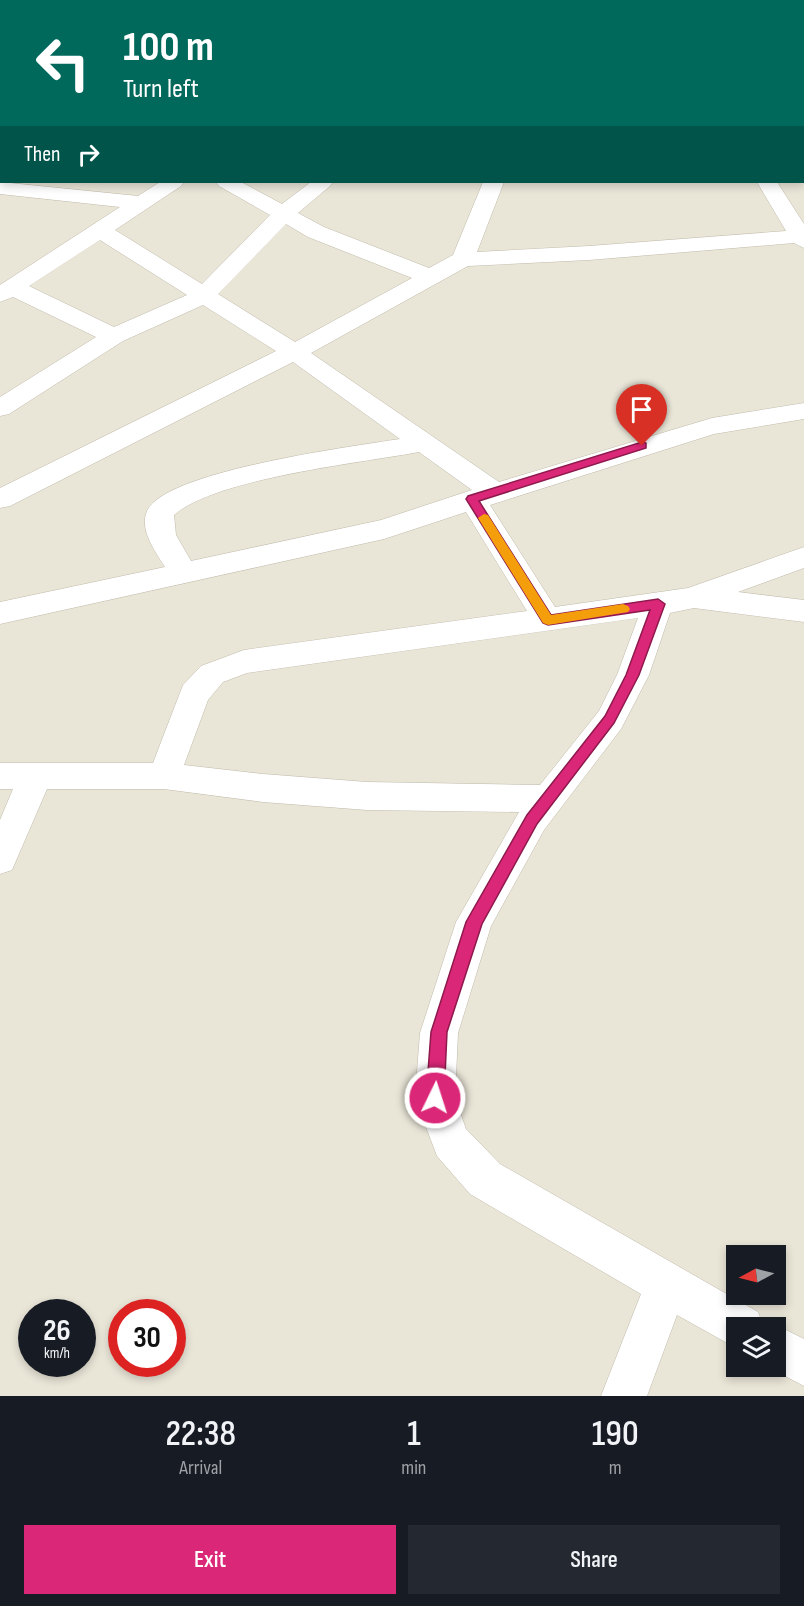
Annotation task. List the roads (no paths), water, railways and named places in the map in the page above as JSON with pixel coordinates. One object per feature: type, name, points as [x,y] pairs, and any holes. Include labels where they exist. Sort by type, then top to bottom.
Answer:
[{"type":"street","points":[[6,291],[172,183]]},
{"type":"street","points":[[232,183],[316,231],[430,277]]},
{"type":"street","points":[[0,408],[114,336],[203,296],[283,214],[322,183]]},
{"type":"street","points":[[463,259],[493,183]]},
{"type":"street","points":[[0,499],[294,352],[463,259],[803,238],[768,183]]},
{"type":"street","points":[[0,188],[142,203]]},
{"type":"street","points":[[99,230],[294,352],[424,443],[483,496],[548,620]]},
{"type":"street","points":[[6,291],[114,336]]},
{"type":"street","points":[[0,613],[384,529],[483,496],[712,426],[804,411]]},
{"type":"street","points":[[184,574],[160,533],[161,510],[170,500],[200,487],[262,472],[424,443]]},
{"type":"street","points":[[164,776],[194,694],[212,674],[244,662],[675,601],[804,557]]},
{"type":"street","points":[[675,601],[804,611]]},
{"type":"street","points":[[675,601],[610,720],[532,819],[474,922],[439,1032],[435,1098],[451,1142],[485,1179],[726,1319]]},
{"type":"street","points":[[0,776],[164,776],[263,788],[367,795],[547,800]]},
{"type":"street","points":[[0,859],[36,776]]},
{"type":"street","points":[[624,1396],[667,1284]]},
{"type":"street","points":[[786,1353],[804,1364]]}]
